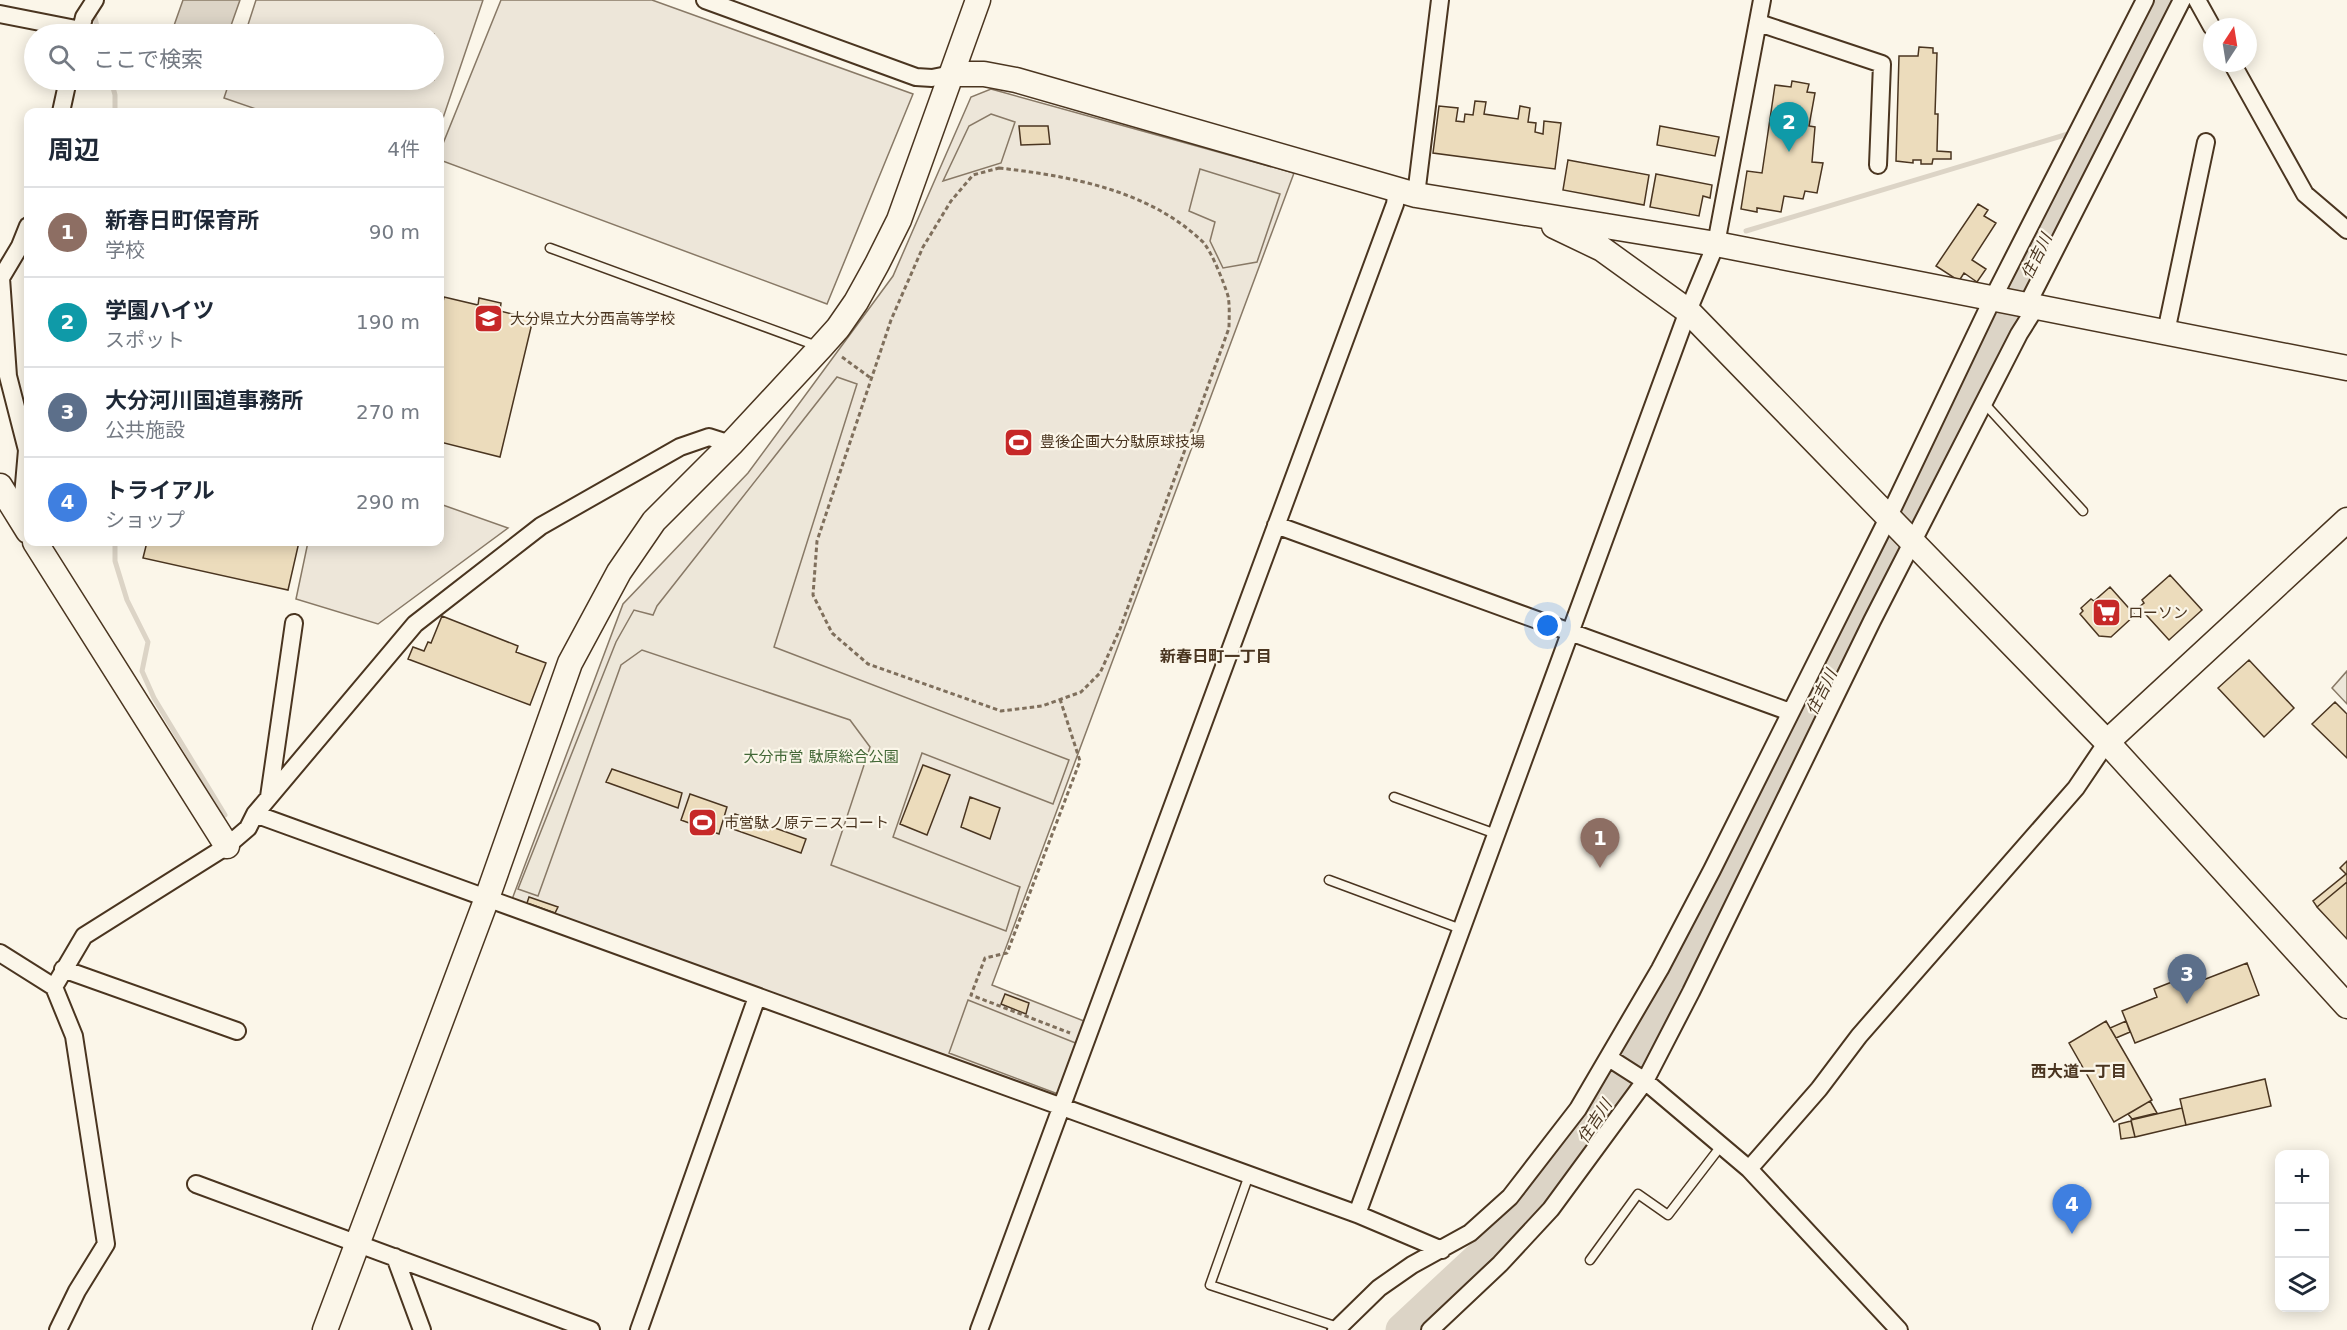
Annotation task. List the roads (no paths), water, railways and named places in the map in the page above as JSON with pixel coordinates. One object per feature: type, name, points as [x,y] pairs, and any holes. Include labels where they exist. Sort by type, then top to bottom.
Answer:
[{"type":"street","points":[[82,24],[95,0]]},
{"type":"street","points":[[705,0],[916,77],[984,74],[1016,80],[1406,192],[1559,227],[1602,249],[1688,311],[2107,741],[2347,1006]]},
{"type":"street","points":[[325,1330],[487,898],[575,653],[619,572],[654,521],[731,444],[831,352],[883,254],[907,198],[978,0]]},
{"type":"street","points":[[980,1330],[1395,204],[1406,192],[1440,0]]},
{"type":"street","points":[[1357,1214],[1688,311],[1716,244],[1762,0]]},
{"type":"street","points":[[1337,1329],[1379,1288],[1412,1265],[1470,1233],[1510,1197],[1578,1109],[1612,1060],[1712,870],[1889,516],[1993,298],[2145,0]]},
{"type":"street","points":[[1430,1330],[1500,1264],[1551,1209],[1640,1078],[1691,992],[1821,724],[2019,334],[2182,0]]},
{"type":"street","points":[[2197,0],[2207,18]]},
{"type":"street","points":[[0,14],[44,24]]},
{"type":"street","points":[[1759,23],[1882,64],[1878,165]]},
{"type":"street","points":[[2237,72],[2305,194],[2347,230]]},
{"type":"street","points":[[62,108],[66,90]]},
{"type":"street","points":[[2166,332],[2206,142]]},
{"type":"street","points":[[1474,206],[1716,244],[2347,368]]},
{"type":"street","points":[[24,236],[1,279],[8,376],[24,438]]},
{"type":"street","points":[[54,987],[84,936],[227,846],[248,828],[255,814],[268,798],[415,624],[541,526],[680,447],[709,437],[731,444]]},
{"type":"street","points":[[0,486],[24,523]]},
{"type":"street","points":[[1749,1169],[1819,1089],[1859,1036],[2076,788],[2107,741],[2347,520]]},
{"type":"street","points":[[1276,525],[1790,712]]},
{"type":"street","points":[[38,546],[227,846]]},
{"type":"street","points":[[268,798],[294,623]]},
{"type":"street","points":[[255,814],[1357,1214],[1442,1250]]},
{"type":"street","points":[[0,953],[54,987],[74,1036],[106,1244],[77,1291],[58,1330]]},
{"type":"street","points":[[63,969],[237,1031]]},
{"type":"street","points":[[639,1330],[757,997]]},
{"type":"street","points":[[1612,1060],[1640,1078],[1749,1169],[1899,1330]]},
{"type":"street","points":[[196,1184],[591,1330]]},
{"type":"street","points":[[395,1257],[422,1330]]},
{"type":"lane","points":[[550,248],[831,352]]},
{"type":"lane","points":[[1983,402],[2083,511]]},
{"type":"lane","points":[[1394,797],[1496,834]]},
{"type":"lane","points":[[1329,880],[1461,929]]},
{"type":"lane","points":[[1590,1260],[1638,1194],[1668,1215],[1721,1146]]},
{"type":"lane","points":[[1250,1175],[1210,1285],[1337,1329]]},
{"type":"waterway","name":"住吉川","points":[[1402,1330],[1502,1237],[1575,1149],[1621,1079],[1689,960],[2162,0]]},
{"type":"waterway","points":[[94,14],[96,24]]},
{"type":"waterway","points":[[114,90],[115,108]]},
{"type":"waterway","name":"住吉川","points":[[2093,126],[2101,124]]},
{"type":"waterway","points":[[1746,231],[2068,134]]},
{"type":"waterway","points":[[115,546],[115,561],[127,600],[148,642],[142,671],[154,698],[225,815]]},
{"type":"place","name":"学園ハイツ","points":[[1789,152]]},
{"type":"place","name":"大分県立大分西高等学校","points":[[489,319]]},
{"type":"place","name":"豊後企画大分駄原球技場","points":[[1019,442]]},
{"type":"place","name":"ローソン","points":[[2107,613]]},
{"type":"place","name":"市営駄ノ原テニスコート","points":[[703,823]]},
{"type":"place","name":"新春日町保育所","points":[[1600,868]]},
{"type":"place","name":"大分河川国道事務所","points":[[2187,1004]]},
{"type":"place","name":"トライアル","points":[[2072,1234]]},
{"type":"district","name":"新春日町一丁目","points":[[1216,656]]},
{"type":"district","name":"西大道一丁目","points":[[2079,1071]]},
{"type":"park label","name":"大分市営 駄原総合公園","points":[[821,757]]}]
